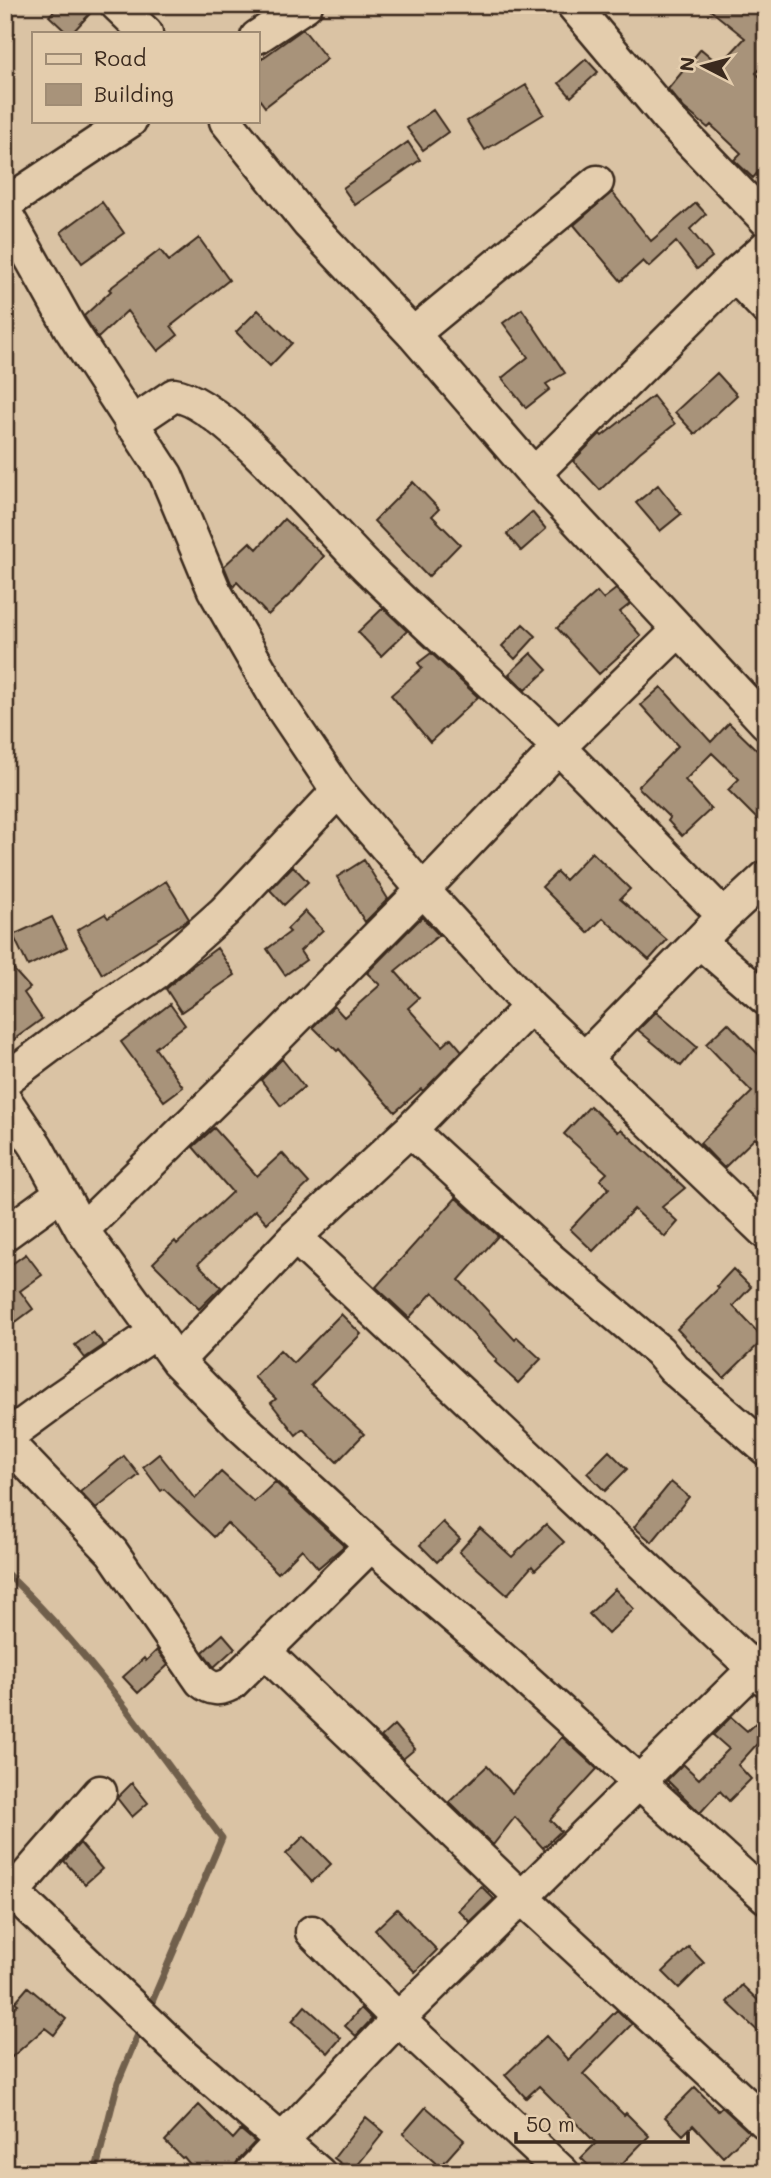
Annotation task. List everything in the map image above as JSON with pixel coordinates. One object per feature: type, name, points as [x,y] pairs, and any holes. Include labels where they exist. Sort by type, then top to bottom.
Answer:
[{"type":"street","points":[[117,5],[145,32]]},
{"type":"street","points":[[259,36],[306,5]]},
{"type":"street","points":[[573,5],[668,118],[766,220]]},
{"type":"street","points":[[5,204],[128,122]]},
{"type":"street","points":[[227,122],[308,223],[413,334],[534,474],[766,723]]},
{"type":"street","points":[[413,334],[597,182]]},
{"type":"street","points":[[5,212],[70,328],[166,475],[214,590],[282,708],[338,791],[423,890],[530,1007],[766,1233]]},
{"type":"street","points":[[534,474],[734,275],[766,247]]},
{"type":"street","points":[[734,275],[766,308]]},
{"type":"street","points":[[131,424],[174,395],[189,399],[211,412],[253,449],[369,569],[559,747],[724,916]]},
{"type":"street","points":[[82,1230],[242,1073],[423,890],[559,747],[678,630]]},
{"type":"street","points":[[5,1080],[156,973],[224,912],[338,791]]},
{"type":"street","points":[[584,1059],[724,916],[766,877]]},
{"type":"street","points":[[700,942],[766,999]]},
{"type":"street","points":[[177,1361],[295,1237],[410,1130],[530,1007]]},
{"type":"street","points":[[5,1100],[36,1146],[82,1230],[177,1361],[240,1424],[371,1545],[513,1668],[766,1897]]},
{"type":"street","points":[[410,1130],[550,1259],[659,1351],[683,1376],[766,1449]]},
{"type":"street","points":[[5,1234],[60,1194]]},
{"type":"street","points":[[251,2173],[398,2019],[637,1782],[762,1668],[295,1237]]},
{"type":"street","points":[[156,1332],[5,1439],[112,1552],[201,1681],[209,1688],[220,1689],[231,1684],[371,1545]]},
{"type":"street","points":[[265,1652],[522,1898],[766,2123]]},
{"type":"street","points":[[100,1792],[8,1893],[180,2052],[282,2138],[319,2173]]},
{"type":"street","points":[[312,1932],[398,2019],[563,2173]]},
{"type":"building","points":[[60,5],[98,5],[73,32],[66,32],[49,16]]},
{"type":"building","points":[[704,5],[766,5],[766,63],[756,73],[766,83],[766,163],[753,178],[734,160],[741,153],[711,125],[708,128],[684,108],[668,89],[701,49],[720,65],[745,38]]},
{"type":"building","points":[[303,29],[327,59],[265,107],[259,99],[259,61]]},
{"type":"building","points":[[586,59],[598,72],[571,97],[559,83]]},
{"type":"building","points":[[526,85],[544,114],[485,150],[467,121]]},
{"type":"building","points":[[433,110],[448,132],[423,150],[407,128]]},
{"type":"building","points":[[408,142],[420,160],[355,205],[343,188]]},
{"type":"building","points":[[612,192],[651,241],[696,203],[706,214],[690,229],[712,257],[697,269],[676,242],[649,267],[643,261],[621,281],[574,225]]},
{"type":"building","points":[[102,202],[124,233],[82,263],[61,232]]},
{"type":"building","points":[[199,238],[229,280],[171,326],[178,335],[158,351],[127,311],[98,338],[84,316],[111,291],[109,289],[160,250],[169,261]]},
{"type":"building","points":[[522,309],[565,373],[546,384],[550,389],[526,408],[502,378],[528,357],[503,323]]},
{"type":"building","points":[[258,310],[292,343],[270,366],[236,332]]},
{"type":"building","points":[[717,373],[737,395],[695,434],[675,412]]},
{"type":"building","points":[[653,396],[675,424],[640,452],[600,490],[573,461],[600,434],[602,436]]},
{"type":"building","points":[[413,482],[439,509],[432,516],[460,544],[428,577],[374,521]]},
{"type":"building","points":[[658,485],[681,514],[660,531],[636,503]]},
{"type":"building","points":[[532,512],[546,529],[521,551],[507,534]]},
{"type":"building","points":[[284,519],[324,556],[294,591],[268,615],[237,582],[234,586],[231,583],[224,566],[250,542],[257,549]]},
{"type":"building","points":[[616,589],[630,604],[620,612],[641,636],[599,674],[557,628],[597,592],[603,599]]},
{"type":"building","points":[[383,608],[407,631],[381,656],[358,632]]},
{"type":"building","points":[[523,624],[536,636],[515,659],[502,646]]},
{"type":"building","points":[[431,653],[478,697],[430,742],[391,695],[422,668],[418,663]]},
{"type":"building","points":[[531,653],[547,670],[525,690],[509,674]]},
{"type":"building","points":[[661,687],[711,742],[729,723],[766,759],[766,828],[728,790],[739,779],[712,753],[685,780],[711,809],[682,836],[668,821],[670,818],[638,787],[678,746],[641,705]]},
{"type":"building","points":[[592,852],[630,889],[620,899],[667,940],[649,960],[603,918],[588,933],[542,887],[557,872],[565,880]]},
{"type":"building","points":[[364,860],[388,899],[365,922],[337,877]]},
{"type":"building","points":[[293,866],[308,882],[284,905],[270,890]]},
{"type":"building","points":[[166,881],[189,919],[102,974],[77,930],[105,914],[108,918]]},
{"type":"building","points":[[305,911],[323,930],[300,951],[306,960],[285,975],[267,949],[290,932],[287,929]]},
{"type":"building","points":[[52,917],[67,947],[28,966],[13,935]]},
{"type":"building","points":[[422,917],[439,935],[395,971],[419,998],[408,1008],[442,1046],[451,1038],[462,1051],[423,1091],[421,1089],[395,1112],[339,1049],[337,1051],[313,1027],[334,1006],[344,1017],[380,985],[367,973]]},
{"type":"building","points":[[217,948],[235,975],[181,1012],[166,989]]},
{"type":"building","points":[[5,960],[30,988],[24,993],[42,1019],[5,1046]]},
{"type":"building","points":[[170,1004],[185,1025],[155,1048],[183,1087],[164,1101],[121,1042]]},
{"type":"building","points":[[656,1012],[697,1047],[681,1066],[638,1030]]},
{"type":"building","points":[[728,1023],[766,1062],[766,1147],[755,1138],[724,1168],[700,1143],[752,1092],[706,1044]]},
{"type":"building","points":[[282,1059],[304,1087],[281,1106],[261,1080]]},
{"type":"building","points":[[590,1106],[618,1132],[621,1129],[685,1188],[662,1207],[678,1222],[665,1237],[634,1209],[593,1251],[570,1229],[609,1188],[600,1180],[607,1173],[564,1134]]},
{"type":"building","points":[[214,1128],[257,1176],[282,1153],[309,1183],[267,1223],[255,1210],[198,1264],[221,1287],[199,1309],[153,1263],[232,1192],[193,1147]]},
{"type":"building","points":[[456,1198],[498,1236],[459,1280],[515,1340],[517,1337],[541,1359],[518,1383],[495,1362],[497,1360],[433,1292],[409,1318],[376,1287]]},
{"type":"building","points":[[26,1254],[42,1275],[20,1291],[33,1309],[5,1330],[5,1269]]},
{"type":"building","points":[[733,1269],[751,1287],[733,1306],[764,1339],[724,1378],[677,1329],[719,1288],[717,1286]]},
{"type":"building","points":[[341,1314],[361,1334],[311,1385],[364,1434],[337,1462],[303,1429],[296,1435],[271,1403],[276,1399],[254,1377],[280,1350],[293,1363]]},
{"type":"building","points":[[93,1332],[104,1345],[85,1358],[75,1345]]},
{"type":"building","points":[[609,1451],[627,1469],[605,1491],[587,1473]]},
{"type":"building","points":[[159,1454],[195,1499],[221,1472],[254,1502],[275,1482],[344,1546],[318,1568],[302,1549],[278,1573],[227,1523],[214,1537],[164,1489],[161,1491],[143,1467]]},
{"type":"building","points":[[124,1456],[139,1475],[96,1509],[80,1492]]},
{"type":"building","points":[[671,1482],[689,1497],[652,1542],[634,1527]]},
{"type":"building","points":[[443,1522],[460,1539],[437,1562],[420,1545]]},
{"type":"building","points":[[546,1524],[564,1542],[535,1570],[532,1566],[507,1595],[459,1552],[480,1528],[512,1557]]},
{"type":"building","points":[[615,1589],[634,1609],[608,1634],[589,1614]]},
{"type":"building","points":[[223,1634],[235,1648],[214,1667],[203,1652]]},
{"type":"building","points":[[157,1650],[168,1665],[138,1693],[123,1677]]},
{"type":"building","points":[[731,1717],[747,1731],[761,1718],[766,1722],[766,1734],[738,1765],[751,1779],[729,1801],[720,1791],[700,1813],[667,1780],[683,1764],[699,1779],[729,1749],[713,1735]]},
{"type":"building","points":[[394,1725],[415,1749],[403,1759],[381,1737]]},
{"type":"building","points":[[562,1737],[597,1769],[550,1820],[561,1831],[543,1848],[515,1817],[493,1845],[449,1802],[487,1766],[512,1793]]},
{"type":"building","points":[[132,1783],[148,1803],[132,1817],[117,1798]]},
{"type":"building","points":[[304,1836],[331,1864],[312,1882],[286,1854]]},
{"type":"building","points":[[80,1843],[102,1869],[85,1884],[64,1861]]},
{"type":"building","points":[[481,1886],[494,1899],[470,1922],[458,1910]]},
{"type":"building","points":[[397,1909],[437,1950],[415,1972],[375,1930]]},
{"type":"building","points":[[689,1947],[704,1963],[679,1988],[663,1972]]},
{"type":"building","points":[[742,1985],[766,2008],[766,2039],[727,2002]]},
{"type":"building","points":[[28,1987],[66,2019],[54,2035],[45,2028],[5,2063],[5,2015],[18,2004],[15,2002]]},
{"type":"building","points":[[305,2006],[341,2038],[328,2053],[292,2021]]},
{"type":"building","points":[[361,2008],[372,2019],[356,2036],[345,2026]]},
{"type":"building","points":[[617,2010],[632,2024],[583,2074],[649,2136],[613,2173],[596,2173],[581,2158],[596,2143],[539,2086],[526,2098],[505,2075],[546,2036],[568,2060]]},
{"type":"building","points":[[695,2087],[718,2111],[722,2107],[749,2132],[723,2157],[693,2125],[683,2135],[665,2117]]},
{"type":"building","points":[[199,2105],[233,2139],[241,2130],[255,2142],[238,2160],[232,2173],[197,2173],[184,2157],[165,2141]]},
{"type":"building","points":[[426,2107],[464,2140],[440,2167],[403,2134]]},
{"type":"building","points":[[366,2117],[384,2132],[352,2172],[334,2158]]},
{"type":"waterway","points":[[5,1572],[36,1602],[93,1666],[222,1838],[148,2011]]},
{"type":"waterway","points":[[95,2173],[118,2082],[142,2025]]}]
